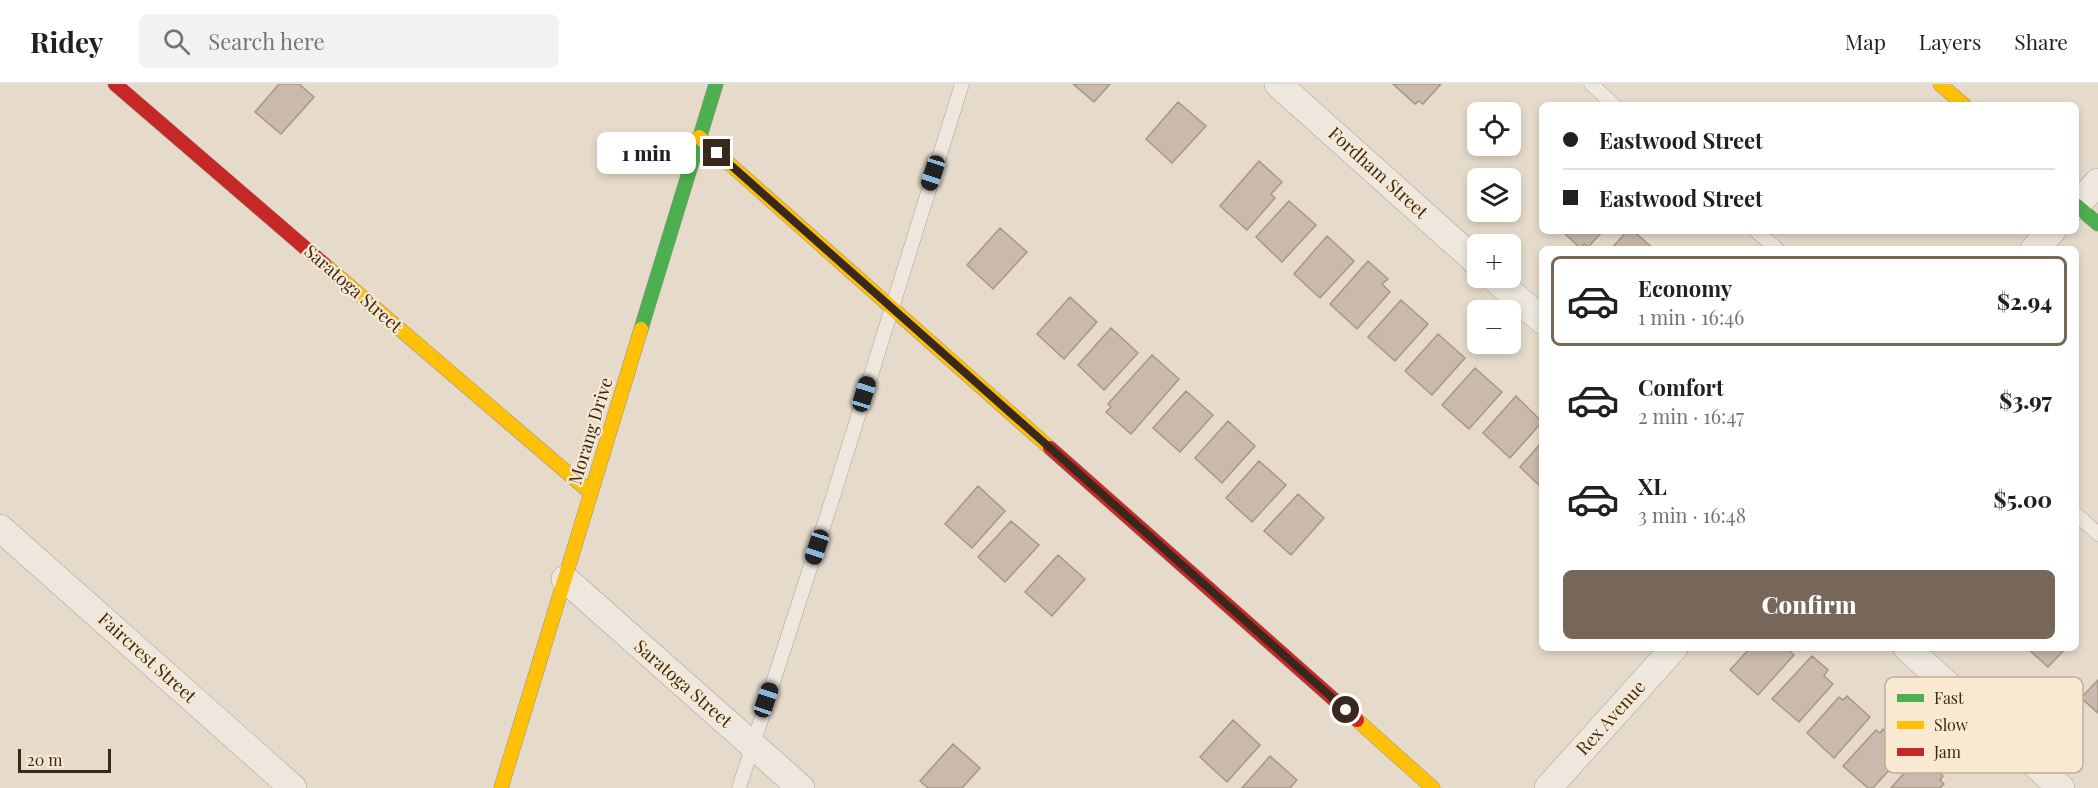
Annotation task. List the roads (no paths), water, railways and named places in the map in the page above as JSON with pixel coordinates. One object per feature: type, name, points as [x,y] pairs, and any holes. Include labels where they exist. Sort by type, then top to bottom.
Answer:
[{"type":"street","name":"Saratoga Street","points":[[115,84],[591,493]]},
{"type":"street","name":"Morang Drive","points":[[501,788],[715,84]]},
{"type":"street","name":"Fordham Street","points":[[1278,84],[1467,253]]},
{"type":"street","points":[[1940,84],[1961,102]]},
{"type":"street","points":[[699,137],[1433,788]]},
{"type":"street","points":[[2079,203],[2098,182]]},
{"type":"street","points":[[2079,208],[2098,224]]},
{"type":"street","points":[[2037,246],[2049,234]]},
{"type":"street","points":[[1505,288],[1539,317]]},
{"type":"street","name":"Faircrest Street","points":[[0,528],[292,788]]},
{"type":"street","name":"Saratoga Street","points":[[565,579],[801,788]]},
{"type":"street","name":"Rex Avenue","points":[[1548,788],[1671,651]]},
{"type":"street","points":[[1910,651],[1939,677]]},
{"type":"street","points":[[2044,773],[2061,788]]},
{"type":"lane","points":[[739,788],[751,744],[831,503],[962,84]]},
{"type":"lane","points":[[1591,84],[1611,102]]},
{"type":"lane","points":[[1760,234],[1774,246]]},
{"type":"lane","points":[[2079,517],[2098,534]]}]
